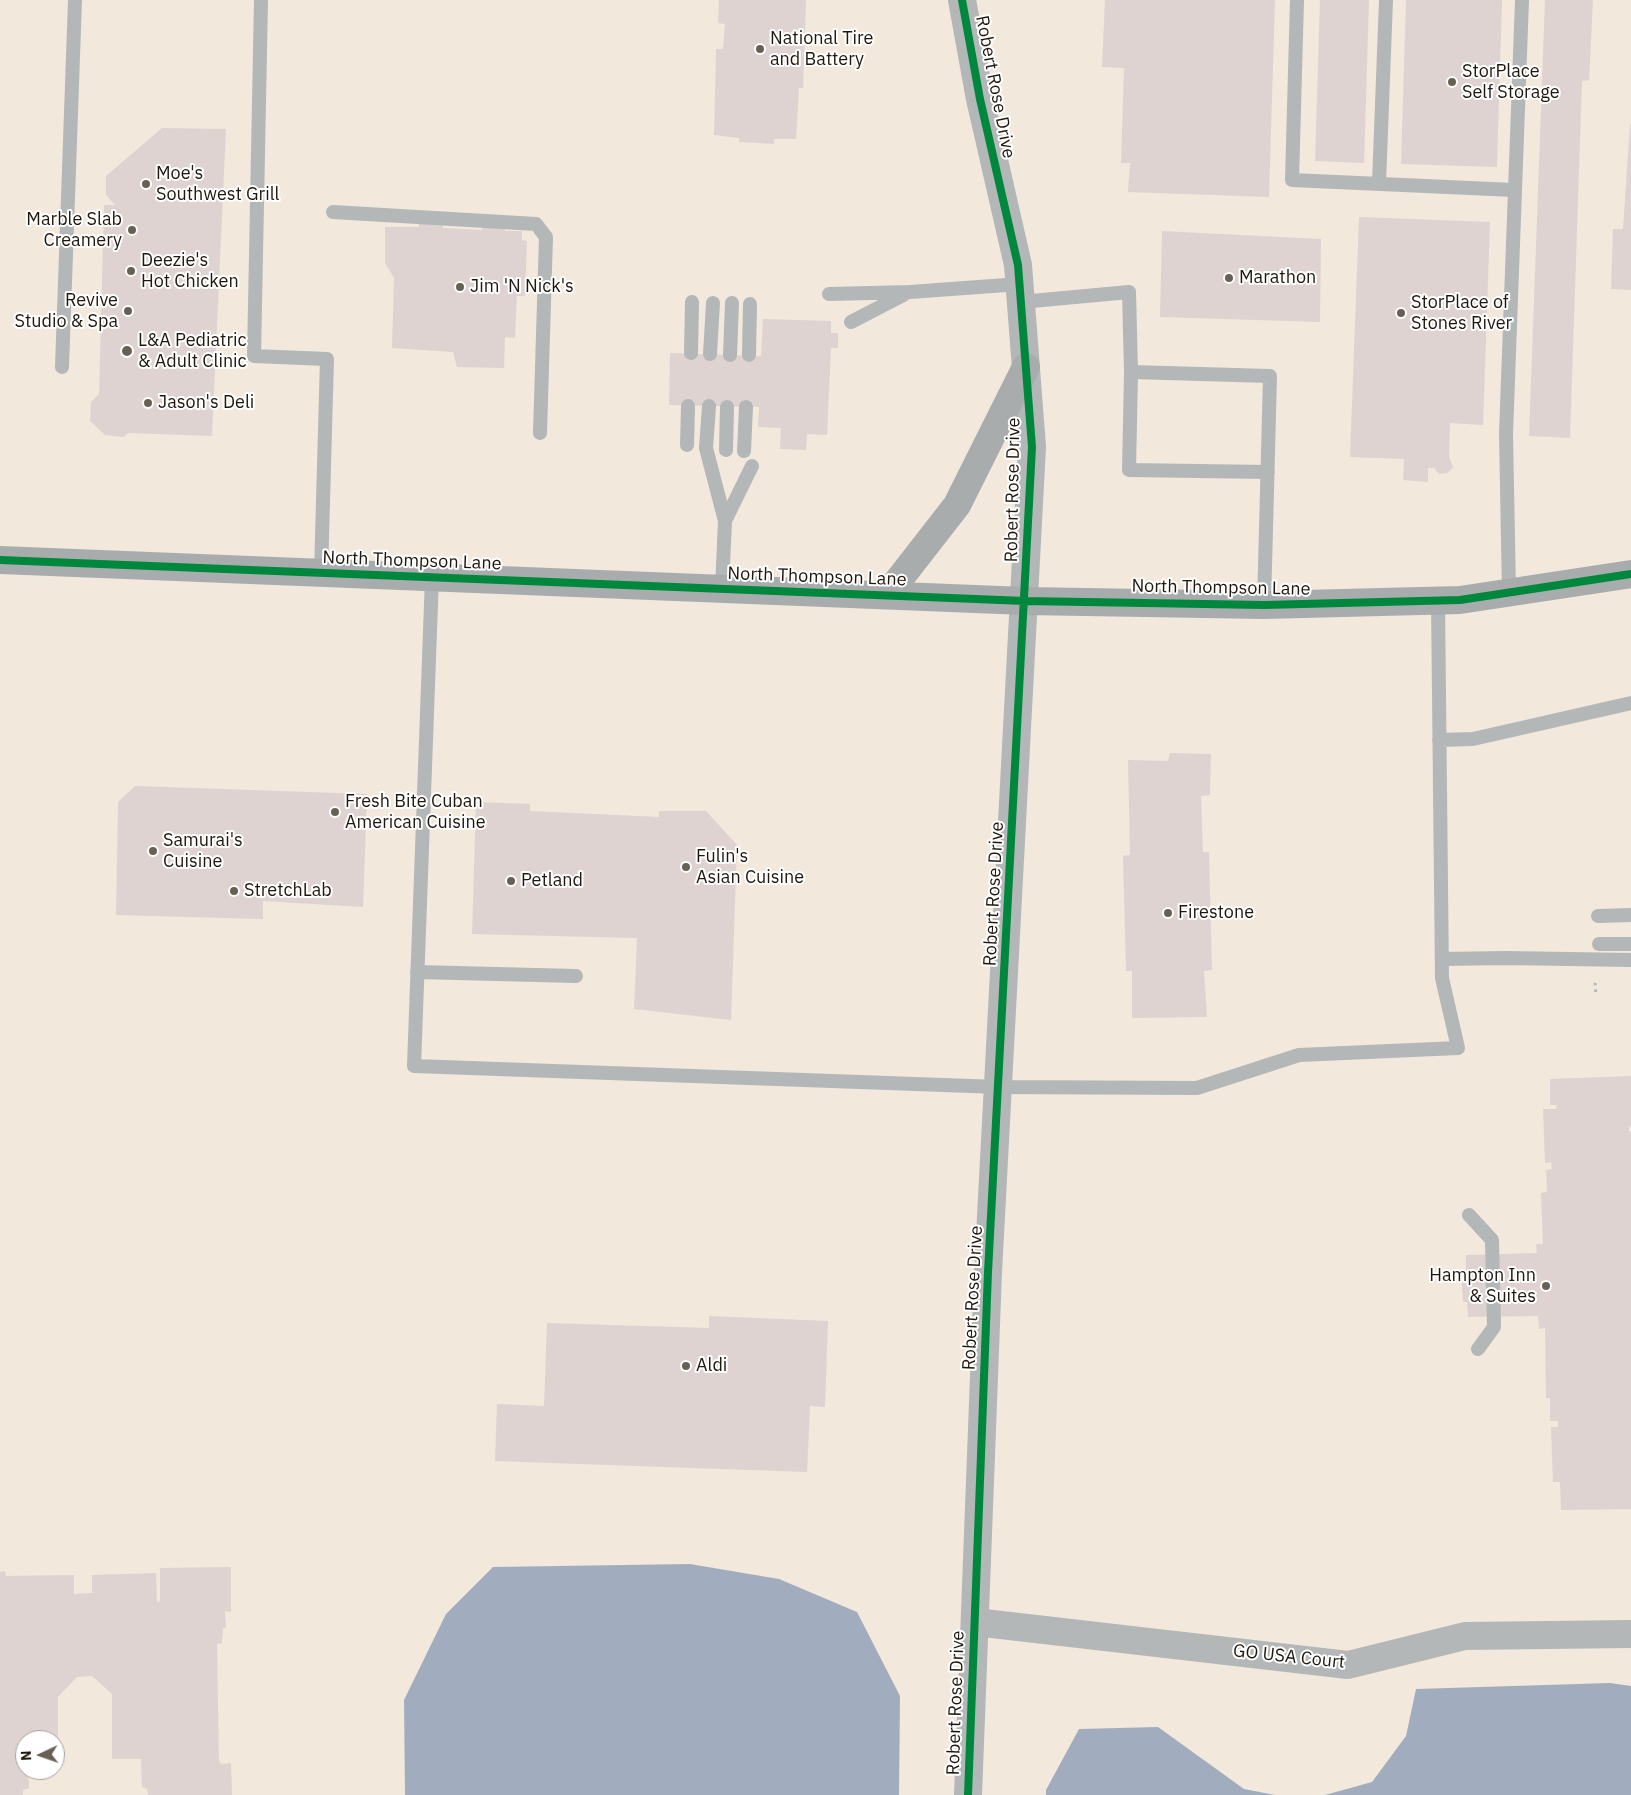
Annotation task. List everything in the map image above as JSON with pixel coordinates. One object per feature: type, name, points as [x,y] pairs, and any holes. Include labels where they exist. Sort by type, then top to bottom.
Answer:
[{"type":"main road","points":[[887,595],[957,505],[1026,367]]},
{"type":"main road","name":"North Thompson Lane","points":[[0,560],[1025,601],[1264,605],[1460,600],[1631,574]]},
{"type":"street","name":"Robert Rose Drive","points":[[962,0],[980,98],[1018,265],[1032,447],[988,1272],[968,1795]]},
{"type":"street","name":"GO USA Court","points":[[975,1622],[1348,1665],[1465,1636],[1631,1634]]},
{"type":"lane","points":[[62,367],[75,0]]},
{"type":"lane","points":[[261,0],[254,356],[327,359],[320,573]]},
{"type":"lane","points":[[1297,0],[1292,180],[1514,190]]},
{"type":"lane","points":[[1378,184],[1386,0]]},
{"type":"lane","points":[[1509,592],[1506,434],[1522,0]]},
{"type":"lane","points":[[333,212],[536,224],[546,237],[540,433]]},
{"type":"lane","points":[[850,322],[910,292]]},
{"type":"lane","points":[[829,294],[1129,292],[1131,372],[1129,470],[1268,472]]},
{"type":"lane","points":[[690,353],[692,302]]},
{"type":"lane","points":[[710,354],[713,303]]},
{"type":"lane","points":[[730,355],[732,303]]},
{"type":"lane","points":[[749,356],[750,304]]},
{"type":"lane","points":[[1131,372],[1270,376],[1264,605]]},
{"type":"lane","points":[[687,445],[688,406]]},
{"type":"lane","points":[[708,406],[706,448],[725,520],[722,588]]},
{"type":"lane","points":[[726,450],[727,407]]},
{"type":"lane","points":[[744,451],[746,407]]},
{"type":"lane","points":[[725,520],[752,466]]},
{"type":"lane","points":[[432,577],[414,1066],[999,1087],[1197,1088],[1299,1055],[1458,1048],[1442,978],[1438,600]]},
{"type":"lane","points":[[1439,740],[1473,739],[1631,703]]},
{"type":"lane","points":[[1598,916],[1631,915]]},
{"type":"lane","points":[[1599,944],[1631,944]]},
{"type":"lane","points":[[1442,959],[1631,960]]},
{"type":"lane","points":[[417,972],[576,976]]},
{"type":"lane","points":[[1469,1214],[1492,1240],[1494,1327],[1478,1349]]},
{"type":"water","points":[[690,1564],[779,1579],[857,1612],[900,1696],[899,1795],[405,1795],[404,1700],[446,1614],[493,1567]]},
{"type":"water","points":[[1610,1683],[1631,1686],[1631,1795],[1325,1795],[1372,1782],[1406,1736],[1416,1689]]},
{"type":"water","points":[[1158,1727],[1244,1789],[1275,1795],[1046,1795],[1046,1790],[1079,1729]]},
{"type":"building","points":[[719,0],[806,0],[803,88],[799,88],[796,139],[774,139],[774,144],[739,142],[739,138],[714,135],[716,49],[723,49],[725,24],[718,23]]},
{"type":"building","points":[[1105,0],[1275,0],[1269,197],[1128,192],[1130,163],[1121,163],[1124,68],[1102,67]]},
{"type":"building","points":[[1320,0],[1369,0],[1364,163],[1315,161]]},
{"type":"building","name":"StorPlace Self Storage","points":[[1406,0],[1502,0],[1497,167],[1401,164]]},
{"type":"building","points":[[1545,0],[1593,0],[1589,80],[1582,81],[1570,438],[1529,436]]},
{"type":"building","points":[[1630,124],[1631,290],[1611,289],[1613,229],[1623,229]]},
{"type":"building","points":[[162,128],[226,129],[212,436],[129,433],[123,437],[105,435],[90,421],[91,402],[99,394],[104,205],[115,205],[106,195],[106,176]]},
{"type":"building","points":[[1359,217],[1490,222],[1483,425],[1450,423],[1449,456],[1453,468],[1447,473],[1439,474],[1434,468],[1428,468],[1428,482],[1403,480],[1404,459],[1350,457]]},
{"type":"building","name":"Jim 'N Nick's","points":[[419,218],[443,218],[443,228],[482,230],[482,220],[505,221],[505,231],[522,231],[522,240],[527,241],[525,296],[517,296],[515,338],[505,337],[504,368],[457,367],[453,352],[392,348],[394,278],[385,263],[385,227],[419,227]]},
{"type":"building","points":[[1162,231],[1321,239],[1320,322],[1160,317]]},
{"type":"building","points":[[763,319],[831,321],[831,333],[838,333],[838,348],[831,348],[827,435],[807,434],[806,450],[780,449],[781,428],[758,427],[759,407],[669,405],[670,353],[761,356]]},
{"type":"building","name":"Firestone","points":[[1170,753],[1211,754],[1210,795],[1201,796],[1203,852],[1209,852],[1212,970],[1204,971],[1207,1017],[1132,1018],[1132,971],[1126,971],[1123,856],[1130,855],[1128,760],[1168,761]]},
{"type":"building","points":[[135,786],[367,794],[363,907],[263,901],[263,919],[116,915],[118,802]]},
{"type":"building","points":[[476,802],[530,804],[530,811],[659,817],[659,811],[706,811],[737,845],[731,1020],[634,1009],[637,938],[472,934]]},
{"type":"building","name":"Hampton Inn & Suites","points":[[1631,1076],[1631,1126],[1629,1127],[1629,1132],[1631,1131],[1631,1509],[1561,1510],[1560,1482],[1553,1482],[1551,1427],[1558,1427],[1558,1421],[1550,1421],[1550,1398],[1546,1398],[1545,1328],[1539,1329],[1538,1316],[1468,1317],[1467,1302],[1463,1302],[1461,1271],[1466,1271],[1466,1255],[1537,1253],[1536,1244],[1543,1244],[1541,1193],[1547,1192],[1546,1170],[1552,1169],[1551,1162],[1545,1163],[1543,1109],[1556,1109],[1557,1105],[1550,1105],[1550,1079]]},
{"type":"building","name":"Aldi","points":[[709,1316],[828,1321],[825,1407],[810,1406],[807,1472],[495,1461],[497,1404],[544,1406],[547,1323],[709,1328]]},
{"type":"building","points":[[231,1567],[231,1612],[225,1611],[226,1628],[223,1628],[222,1643],[217,1644],[219,1761],[221,1764],[231,1763],[232,1795],[148,1795],[147,1789],[142,1787],[141,1759],[112,1759],[112,1694],[92,1676],[77,1677],[58,1697],[58,1730],[15,1730],[15,1780],[29,1780],[29,1788],[23,1790],[23,1795],[0,1795],[0,1572],[5,1571],[6,1576],[74,1575],[74,1594],[92,1593],[92,1575],[156,1573],[157,1602],[160,1601],[160,1568]]},
{"type":"cycle path","points":[[962,0],[980,99],[1018,265],[1032,447],[988,1272],[968,1795]]},
{"type":"cycle path","points":[[0,560],[1025,601],[1264,605],[1460,600],[1631,574]]},
{"type":"place","name":"National Tire and Battery","points":[[760,49]]},
{"type":"place","name":"StorPlace Self Storage","points":[[1452,82]]},
{"type":"place","name":"Moe's Southwest Grill","points":[[146,184]]},
{"type":"place","name":"Marble Slab Creamery","points":[[132,230]]},
{"type":"place","name":"Deezie's Hot Chicken","points":[[131,271]]},
{"type":"place","name":"Marathon","points":[[1229,278]]},
{"type":"place","name":"Jim 'N Nick's","points":[[460,287]]},
{"type":"place","name":"Revive Studio & Spa","points":[[128,311]]},
{"type":"place","name":"StorPlace of Stones River","points":[[1401,313]]},
{"type":"place","name":"L&A Pediatric & Adult Clinic","points":[[127,351]]},
{"type":"place","name":"Jason's Deli","points":[[148,403]]},
{"type":"place","name":"Fresh Bite Cuban American Cuisine","points":[[335,812]]},
{"type":"place","name":"Samurai's Cuisine","points":[[153,851]]},
{"type":"place","name":"Fulin's Asian Cuisine","points":[[686,867]]},
{"type":"place","name":"Petland","points":[[511,881]]},
{"type":"place","name":"StretchLab","points":[[234,891]]},
{"type":"place","name":"Firestone","points":[[1168,913]]},
{"type":"place","name":"Hampton Inn & Suites","points":[[1546,1286]]},
{"type":"place","name":"Aldi","points":[[686,1366]]}]
